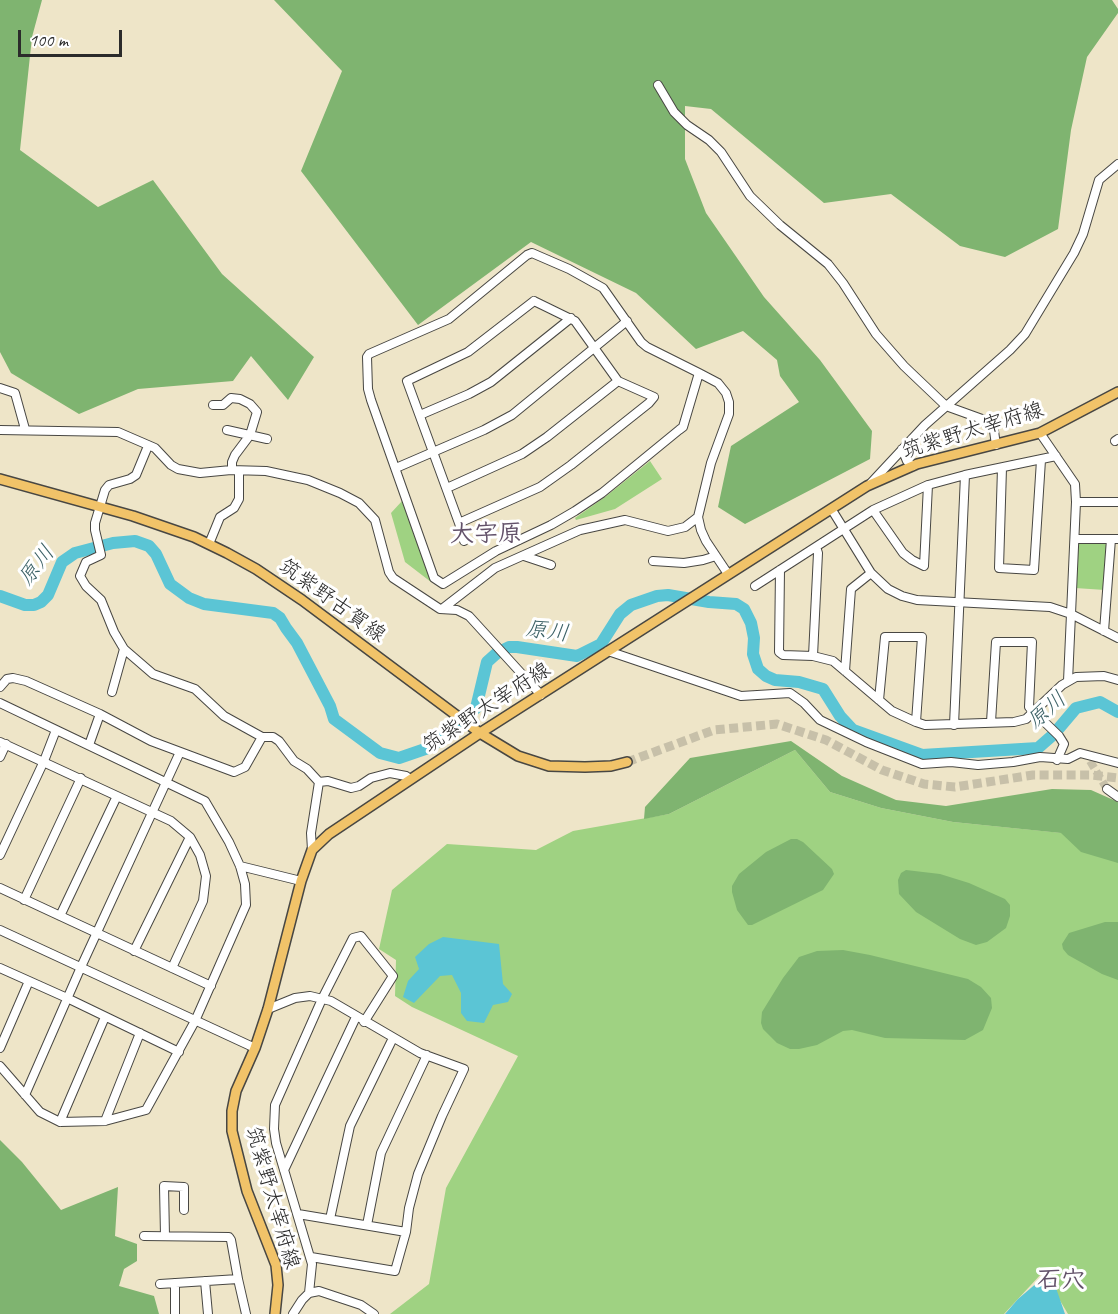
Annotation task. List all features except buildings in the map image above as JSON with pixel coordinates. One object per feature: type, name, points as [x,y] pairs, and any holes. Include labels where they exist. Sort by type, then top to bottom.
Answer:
[{"type":"main road","name":"筑紫野太宰府線","points":[[275,1314],[278,1296],[276,1265],[247,1191],[232,1131],[232,1111],[236,1091],[255,1048],[268,1009],[301,881],[312,850],[329,834],[410,779],[476,730],[541,694],[867,486],[945,455],[996,445],[1040,432],[1118,392]]},
{"type":"main road","name":"筑紫野古賀線","points":[[0,479],[133,516],[194,537],[256,569],[302,600],[476,730],[518,756],[549,766],[611,766],[627,762]]},
{"type":"street","points":[[658,85],[674,112],[721,152],[750,196],[780,225],[828,264],[876,334],[904,366],[946,406],[982,419],[990,425],[994,431],[996,445]]},
{"type":"street","points":[[867,486],[946,406],[1026,333],[1074,253],[1083,234],[1099,180],[1118,164]]},
{"type":"street","points":[[699,373],[683,426],[679,430],[602,493],[575,511],[496,551],[443,584],[434,578],[369,389],[367,357],[369,354],[449,318],[526,255],[532,254],[569,269],[603,288],[641,342],[718,383],[726,393],[729,414],[706,477],[698,517],[701,530],[728,574]]},
{"type":"street","points":[[459,523],[540,487],[571,465],[654,397],[618,381],[576,321],[534,301],[468,352],[407,381],[464,541]]},
{"type":"street","points":[[420,415],[491,382],[571,318]]},
{"type":"street","points":[[396,468],[484,430],[512,415],[627,321]]},
{"type":"street","points":[[447,488],[522,454],[618,381]]},
{"type":"street","points":[[0,388],[15,393],[25,429]]},
{"type":"street","points":[[209,544],[220,517],[234,508],[239,499],[236,470],[232,462],[250,435],[257,416],[250,404],[240,399],[231,398],[223,405],[213,405]]},
{"type":"street","points":[[0,430],[118,432],[155,448],[178,469],[200,473],[236,470],[266,471],[308,480],[359,503],[375,520],[389,572],[393,578],[442,609],[457,610],[469,616],[541,694]]},
{"type":"street","points":[[227,430],[267,439]]},
{"type":"street","points":[[1040,432],[1075,484],[1075,539],[1068,681]]},
{"type":"street","points":[[148,446],[136,475],[109,485],[95,523],[101,555],[86,562],[80,576],[101,600],[114,632],[124,649],[153,674],[195,689],[224,716],[262,737],[273,737],[279,741],[294,761],[307,769],[319,782],[351,788],[371,778],[390,773],[410,779]]},
{"type":"street","points":[[902,449],[907,461],[913,466]]},
{"type":"street","points":[[755,586],[873,510],[928,485],[1056,456]]},
{"type":"street","points":[[1002,468],[999,567],[1034,570],[1041,459]]},
{"type":"street","points":[[954,724],[965,475]]},
{"type":"street","points":[[873,510],[903,553],[924,566],[928,485]]},
{"type":"street","points":[[1076,502],[1118,502]]},
{"type":"street","points":[[832,510],[871,573],[888,589],[902,596],[917,600],[1050,607],[1071,614],[1118,638]]},
{"type":"street","points":[[442,609],[495,568],[580,530],[625,520],[668,531],[686,527],[698,517]]},
{"type":"street","points":[[1075,539],[1115,539],[1104,631]]},
{"type":"street","points":[[813,656],[818,553],[816,547]]},
{"type":"street","points":[[653,561],[684,563],[716,555]]},
{"type":"street","points":[[524,556],[551,565]]},
{"type":"street","points":[[780,570],[779,651],[783,654],[813,656],[833,661],[892,711],[916,723],[925,725],[1014,722],[1026,719],[1034,713],[1050,695],[1068,681],[1091,675],[1104,675],[1118,680]]},
{"type":"street","points":[[845,671],[851,589],[871,573]]},
{"type":"street","points":[[879,699],[885,637],[922,637],[916,723]]},
{"type":"street","points":[[991,722],[996,642],[1032,642],[1029,707],[1059,736],[1064,744],[1057,760]]},
{"type":"street","points":[[112,692],[124,649]]},
{"type":"street","points":[[608,651],[741,696],[790,693],[804,703],[820,720],[866,742],[922,764],[951,762],[978,765],[1040,757],[1057,760],[1068,759],[1080,753],[1118,763]]},
{"type":"street","points":[[0,687],[7,679],[26,681],[100,714],[151,741],[234,772],[245,767],[262,737]]},
{"type":"street","points":[[0,703],[205,801],[240,866],[245,884],[246,905],[195,1021],[146,1110],[105,1121],[60,1122],[40,1112],[0,1066]]},
{"type":"street","points":[[89,746],[100,714]]},
{"type":"street","points":[[0,855],[56,730]]},
{"type":"street","points":[[0,757],[3,743],[152,811],[171,821],[190,837],[200,855],[206,876],[203,901],[172,968]]},
{"type":"street","points":[[25,1095],[180,752]]},
{"type":"street","points":[[24,900],[81,778]]},
{"type":"street","points":[[312,850],[311,832],[319,782]]},
{"type":"street","points":[[1107,789],[1118,797]]},
{"type":"street","points":[[60,916],[117,796]]},
{"type":"street","points":[[134,951],[190,837]]},
{"type":"street","points":[[240,866],[301,881]]},
{"type":"street","points":[[0,888],[211,986]]},
{"type":"street","points":[[0,930],[255,1048]]},
{"type":"street","points":[[309,1293],[311,1257],[273,1129],[274,1105],[322,999],[353,938],[361,936],[393,975],[364,1022]]},
{"type":"street","points":[[0,968],[179,1052]]},
{"type":"street","points":[[0,1048],[29,981]]},
{"type":"street","points":[[268,1009],[295,998],[310,996],[331,1001],[393,1038],[427,1055],[464,1069],[441,1116],[418,1174],[395,1271],[311,1257]]},
{"type":"street","points":[[60,1122],[105,1017]]},
{"type":"street","points":[[284,1171],[356,1017]]},
{"type":"street","points":[[105,1121],[140,1033]]},
{"type":"street","points":[[330,1219],[350,1126],[393,1038]]},
{"type":"street","points":[[367,1225],[381,1153],[427,1055]]},
{"type":"street","points":[[165,1236],[164,1186],[184,1187],[184,1210]]},
{"type":"street","points":[[298,1214],[406,1232]]},
{"type":"street","points":[[144,1236],[229,1237],[246,1314]]},
{"type":"street","points":[[160,1284],[238,1279]]},
{"type":"street","points":[[206,1281],[208,1314]]},
{"type":"street","points":[[175,1283],[175,1314]]},
{"type":"street","points":[[293,1314],[309,1293],[319,1291],[361,1305],[374,1314]]},
{"type":"green space","points":[[0,0],[42,0],[32,37],[20,150],[98,207],[153,180],[222,274],[314,357],[288,400],[251,356],[233,381],[138,389],[79,414],[11,373],[0,352]]},
{"type":"green space","points":[[274,0],[1112,0],[1118,13],[1087,57],[1071,130],[1058,229],[1005,257],[960,246],[891,194],[824,203],[711,109],[685,106],[685,159],[706,213],[764,297],[820,360],[872,431],[870,459],[745,524],[718,507],[731,446],[799,402],[780,376],[777,360],[743,331],[696,349],[636,293],[531,242],[418,325],[301,171],[342,71]]},
{"type":"green space","points":[[650,461],[662,479],[615,509],[576,520],[575,518]]},
{"type":"green space","points":[[402,501],[431,582],[405,562],[391,513]]},
{"type":"green space","points":[[1081,541],[1104,542],[1107,546],[1105,590],[1075,588],[1077,544]]},
{"type":"green space","points":[[791,741],[842,776],[896,800],[946,806],[1052,789],[1091,790],[1118,802],[1118,863],[1081,852],[1061,833],[953,822],[881,808],[830,792],[795,750],[669,814],[644,819],[645,807],[690,758]]},
{"type":"green space","points":[[795,750],[830,792],[881,808],[953,822],[1062,833],[1118,855],[1118,1314],[1068,1314],[1043,1272],[1004,1314],[390,1314],[429,1284],[446,1188],[518,1056],[412,1007],[395,996],[396,960],[379,949],[392,890],[447,844],[536,850],[573,831],[669,814]]},
{"type":"green space","points":[[791,839],[803,842],[832,869],[834,874],[823,890],[748,925],[737,910],[732,886],[739,874],[766,852]]},
{"type":"green space","points":[[906,870],[940,874],[969,883],[1005,899],[1010,905],[1010,916],[1006,928],[987,942],[976,945],[960,939],[916,912],[899,894],[898,880],[901,873]]},
{"type":"green space","points":[[1105,922],[1118,922],[1118,980],[1068,955],[1063,949],[1062,944],[1069,933]]},
{"type":"green space","points":[[843,950],[968,979],[981,987],[991,998],[992,1008],[983,1030],[965,1040],[885,1038],[852,1030],[843,1031],[817,1045],[799,1049],[790,1049],[777,1043],[763,1029],[762,1012],[783,978],[799,957],[817,951]]},
{"type":"green space","points":[[0,1140],[22,1162],[61,1210],[118,1187],[115,1236],[137,1244],[137,1261],[124,1269],[119,1286],[154,1296],[159,1314],[0,1314]]},
{"type":"water","points":[[443,937],[499,944],[503,984],[512,994],[508,1002],[493,1005],[484,1023],[467,1021],[461,1013],[461,993],[452,975],[440,976],[414,1003],[403,997],[408,981],[419,969],[415,957],[429,944]]},
{"type":"water","points":[[1045,1276],[1056,1288],[1065,1314],[1005,1314],[1018,1299]]},
{"type":"waterway","name":"原川","points":[[0,596],[25,605],[34,605],[48,595],[62,562],[75,553],[113,543],[135,541],[149,546],[156,554],[170,584],[189,598],[204,604],[273,613],[280,618],[297,643],[330,706],[334,719],[380,753],[399,758],[431,747],[476,708],[487,662],[497,653],[509,647],[517,647],[577,656],[601,644],[620,614],[631,605],[657,596],[668,595],[736,604],[744,609],[751,623],[754,638],[753,654],[758,669],[766,676],[775,680],[799,682],[823,689],[840,716],[853,730],[922,755],[1038,748],[1054,734],[1076,708],[1100,702],[1118,712]]},
{"type":"tunnel","points":[[627,762],[714,730],[777,724],[826,740],[882,770],[924,784],[955,787],[1033,775],[1091,775],[1118,778]]},
{"type":"tunnel","points":[[1090,761],[1107,789]]},
{"type":"district","name":"大字原","points":[[486,535]]},
{"type":"district","name":"石穴","points":[[1061,1281]]}]
